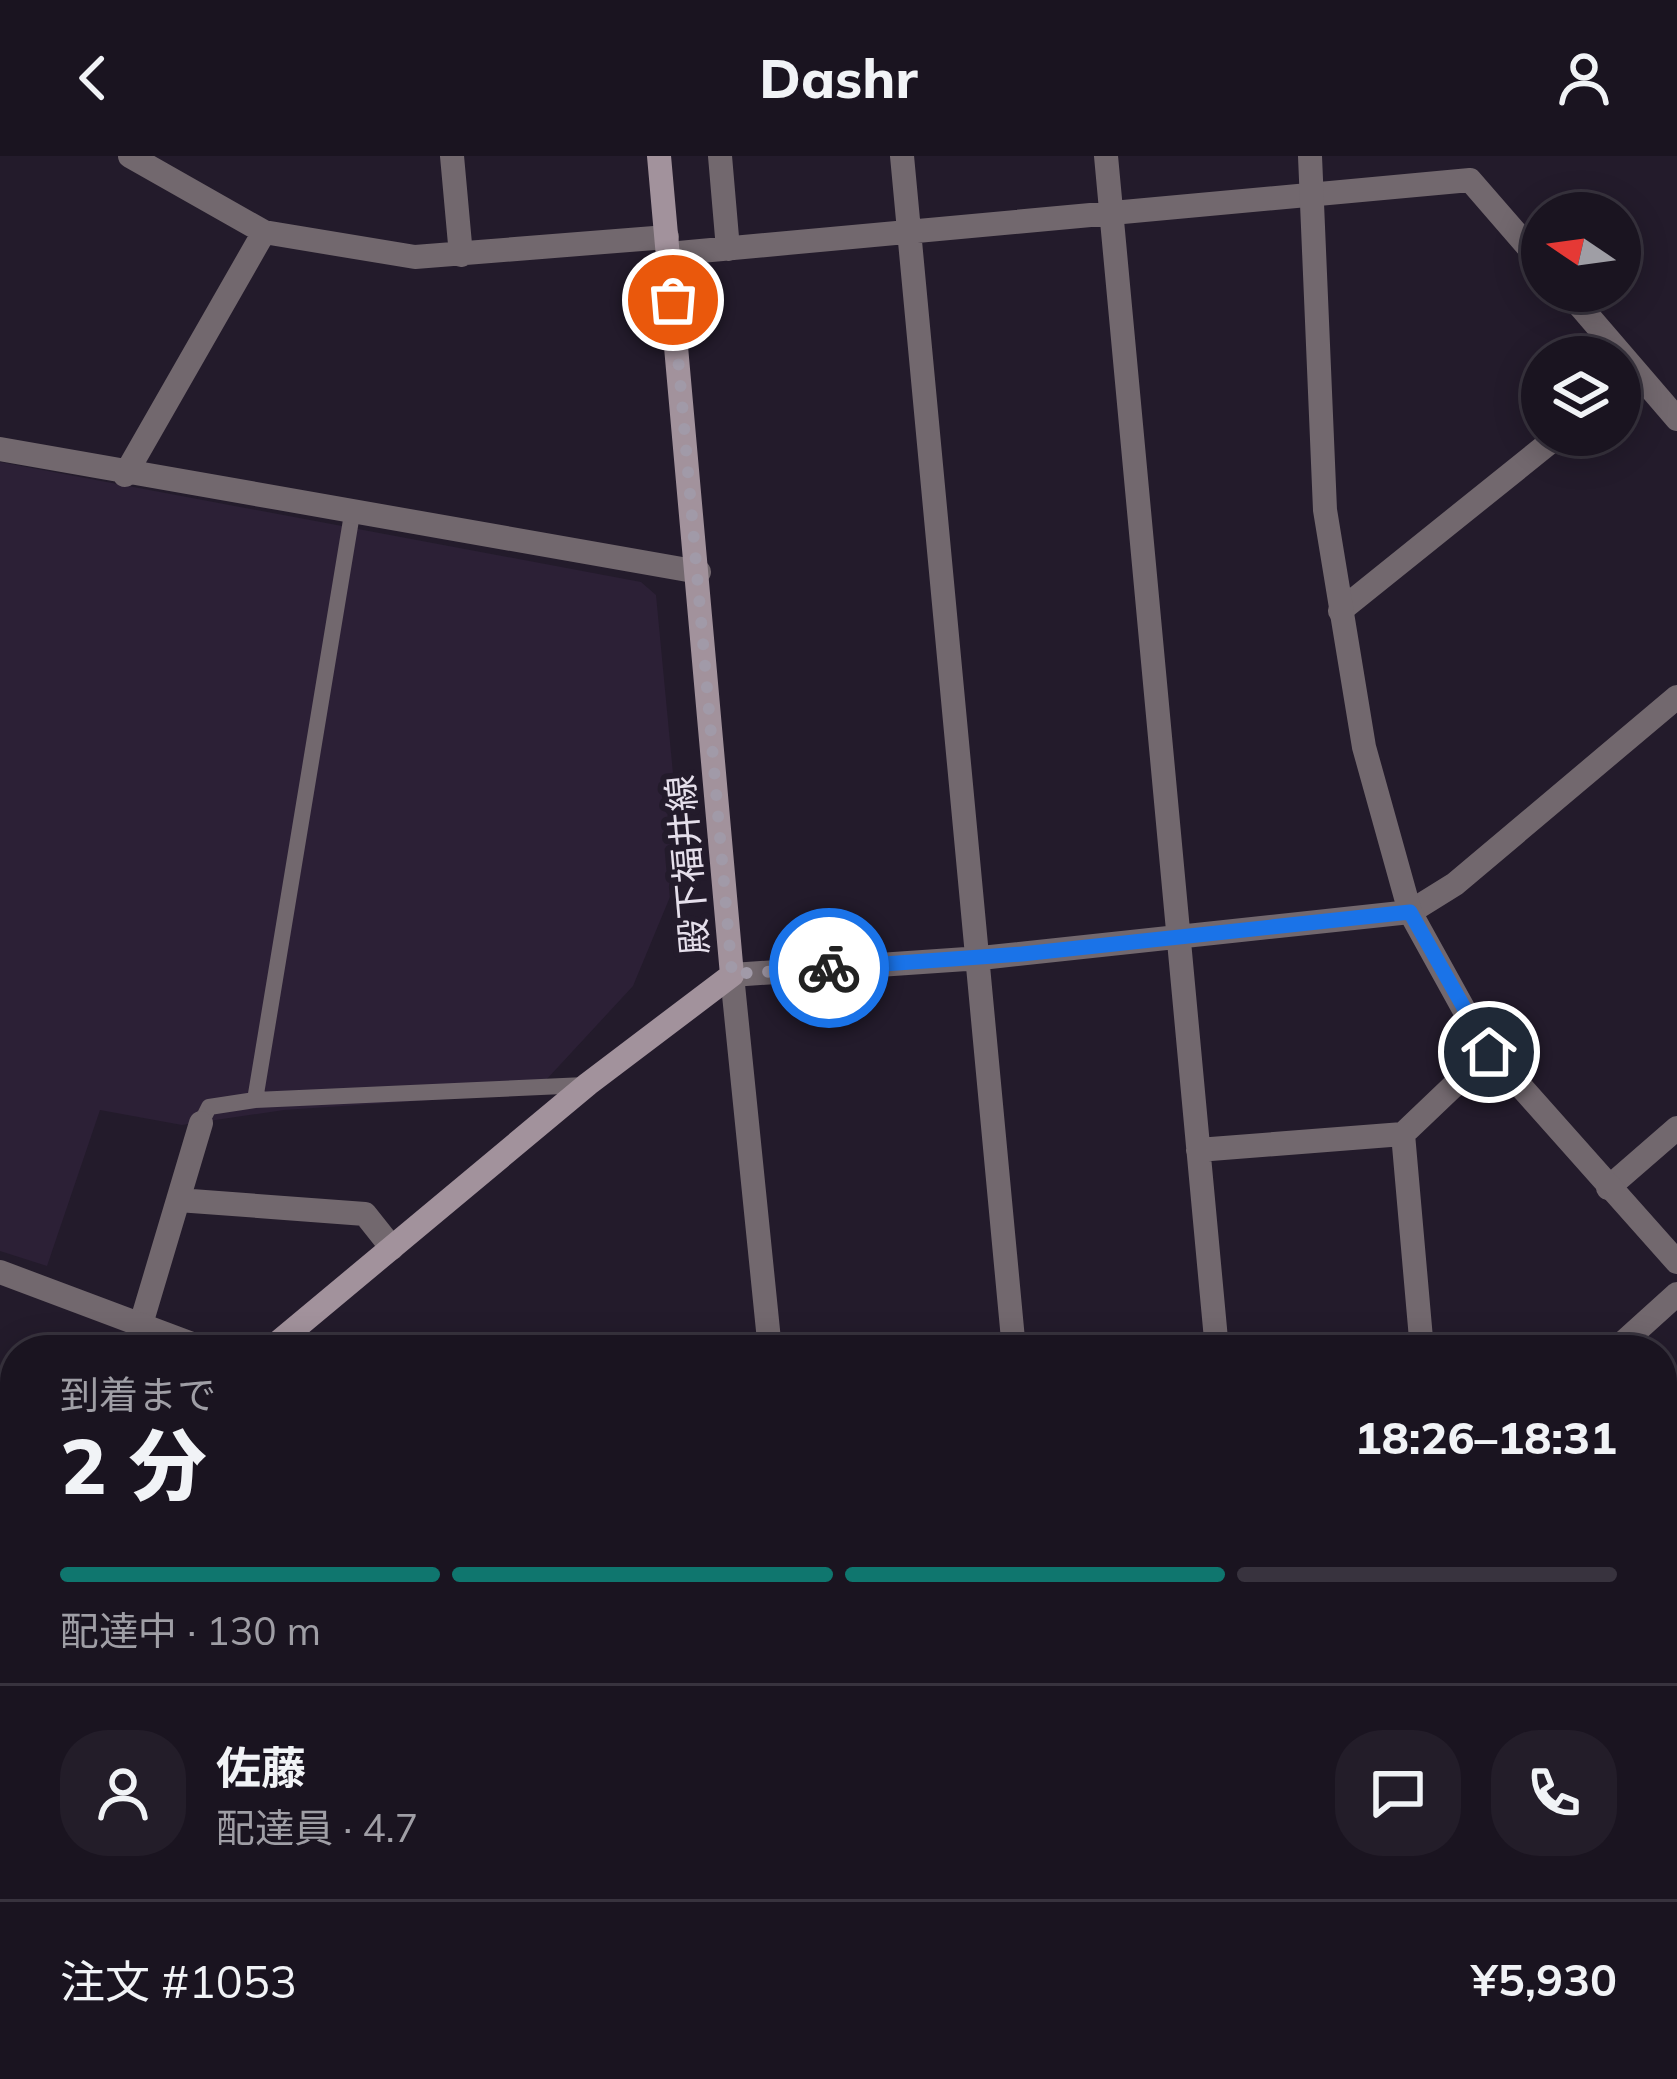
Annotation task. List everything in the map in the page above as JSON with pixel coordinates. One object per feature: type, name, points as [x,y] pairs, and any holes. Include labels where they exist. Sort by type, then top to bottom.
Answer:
[{"type":"main road","name":"殿下福井線","points":[[287,1335],[588,1084],[732,974],[659,156]]},
{"type":"street","points":[[130,156],[264,232],[415,257],[667,246],[728,249],[1470,180],[1521,238]]},
{"type":"street","points":[[452,156],[461,255]]},
{"type":"street","points":[[720,156],[728,249]]},
{"type":"street","points":[[902,156],[981,958],[1013,1335]]},
{"type":"street","points":[[1106,156],[1216,1335]]},
{"type":"street","points":[[1310,156],[1325,510],[1369,769],[1410,912],[1489,1052],[1677,1262]]},
{"type":"street","points":[[124,476],[264,232]]},
{"type":"street","points":[[1641,389],[1677,418]]},
{"type":"street","points":[[0,449],[124,476],[699,572]]},
{"type":"street","points":[[1340,611],[1533,456]]},
{"type":"street","points":[[768,1335],[732,974],[981,958],[1410,912],[1455,884],[1677,698]]},
{"type":"street","points":[[1198,1150],[1403,1134],[1489,1052]]},
{"type":"street","points":[[141,1324],[201,1123]]},
{"type":"street","points":[[1608,1188],[1677,1128]]},
{"type":"street","points":[[1403,1134],[1421,1335]]},
{"type":"street","points":[[178,1200],[365,1214],[392,1248]]},
{"type":"street","points":[[0,1272],[169,1335]]},
{"type":"street","points":[[1632,1335],[1677,1294]]},
{"type":"lane","points":[[255,1100],[352,514]]},
{"type":"lane","points":[[201,1123],[209,1107],[255,1100],[588,1084]]},
{"type":"shaded area","points":[[0,462],[641,582],[656,595],[682,868],[633,986],[534,1093],[284,1110],[182,1125],[100,1110],[47,1266],[0,1251]]},
{"type":"way so far","points":[[673,300],[732,974],[829,968]]},
{"type":"route","points":[[829,968],[981,958],[1410,912],[1489,1052]]}]
